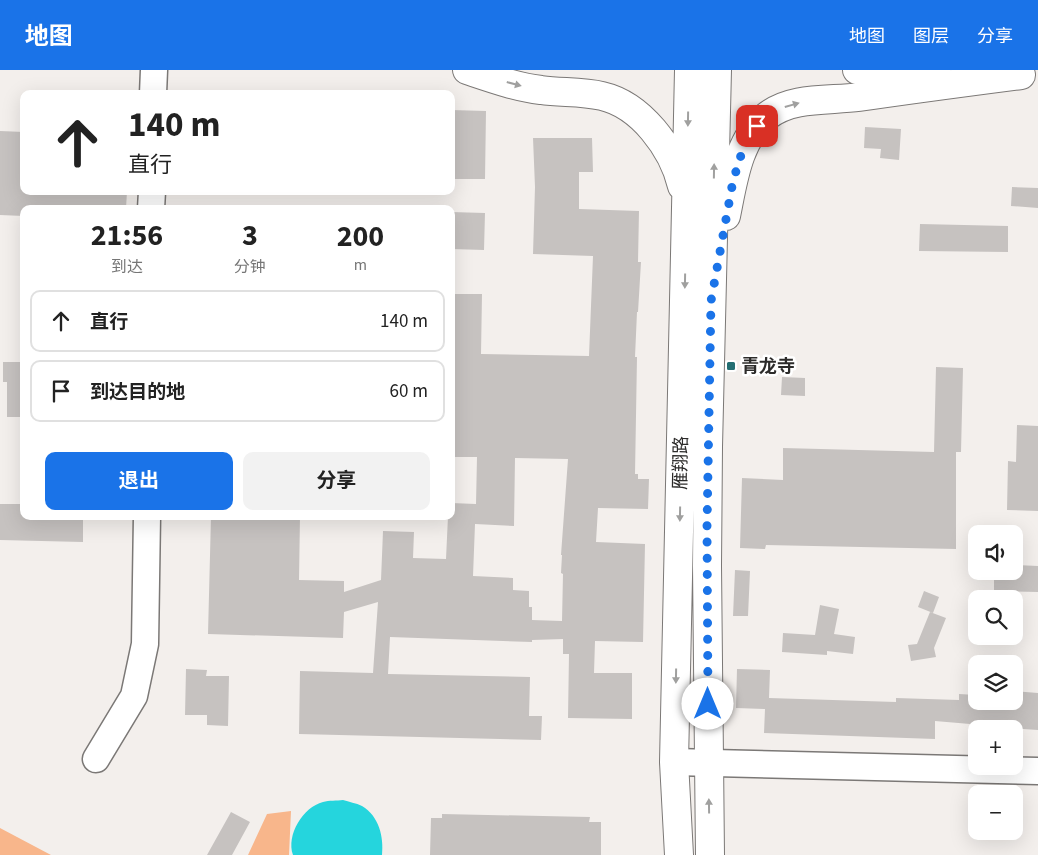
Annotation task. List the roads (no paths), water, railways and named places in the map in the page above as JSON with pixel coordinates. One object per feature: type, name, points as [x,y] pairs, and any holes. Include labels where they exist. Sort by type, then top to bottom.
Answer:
[{"type":"main road","points":[[467,70],[516,85],[542,90],[589,93],[619,101],[632,110],[645,123],[670,154],[678,172],[686,205]]},
{"type":"main road","name":"雁翔路","points":[[679,855],[674,762],[689,70]]},
{"type":"main road","name":"雁翔路","points":[[710,855],[707,556],[717,70]]},
{"type":"main road","points":[[856,70],[1030,75]]},
{"type":"main road","points":[[711,301],[737,166],[749,138],[768,115],[780,108],[805,102],[852,98],[1030,75]]},
{"type":"street","points":[[153,90],[154,70]]},
{"type":"street","points":[[96,759],[134,696],[145,644],[147,520]]},
{"type":"street","points":[[674,762],[1038,771]]},
{"type":"water","points":[[343,800],[362,806],[373,815],[381,834],[382,855],[293,855],[291,847],[294,831],[303,816],[316,805],[323,802]]},
{"type":"place","name":"青龙寺","points":[[731,366]]}]
